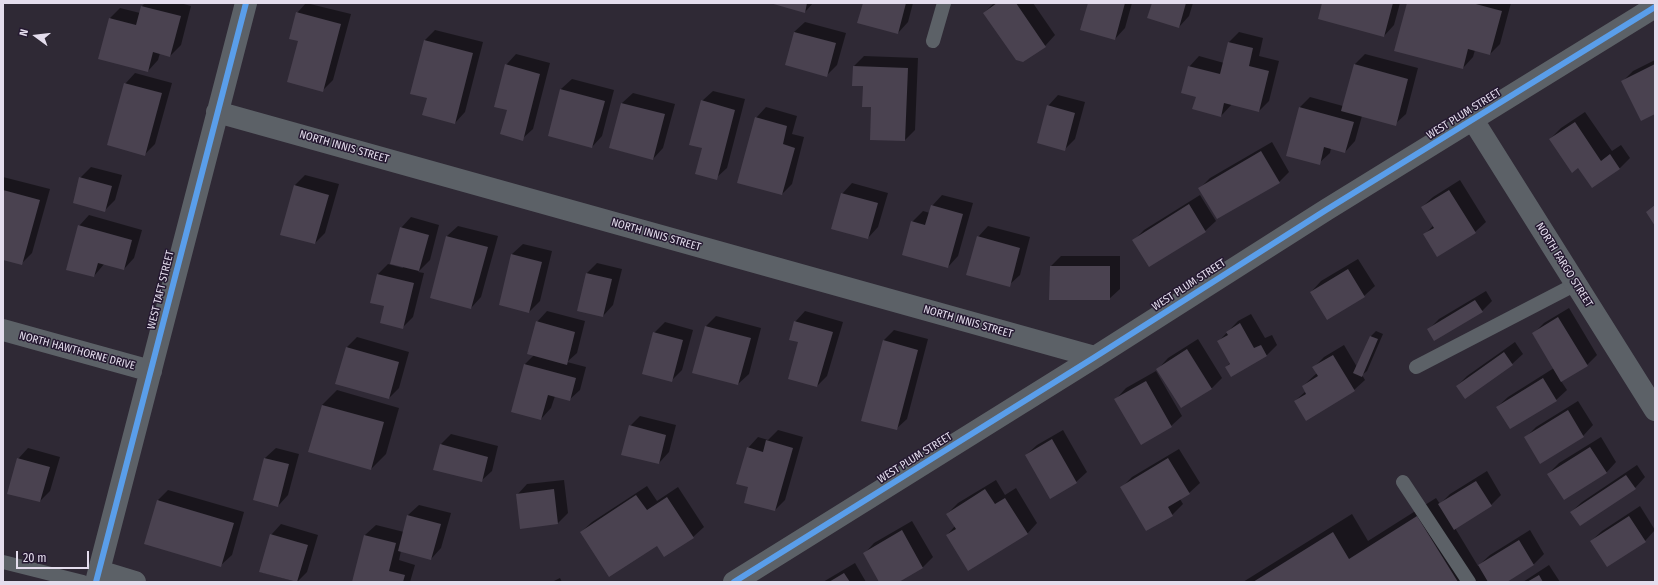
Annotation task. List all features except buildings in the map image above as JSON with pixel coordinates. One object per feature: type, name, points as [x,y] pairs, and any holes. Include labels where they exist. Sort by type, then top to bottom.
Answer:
[{"type":"street","name":"WEST TAFT STREET","points":[[92,578],[151,371],[246,3]]},
{"type":"street","name":"WEST PLUM STREET","points":[[734,582],[1095,358],[1326,210],[1655,7]]},
{"type":"street","name":"NORTH INNIS STREET","points":[[217,112],[1095,358]]},
{"type":"street","name":"NORTH FARGO STREET","points":[[1474,120],[1655,410]]},
{"type":"street","name":"NORTH HAWTHORNE DRIVE","points":[[3,330],[151,371]]},
{"type":"street","points":[[92,578],[134,582]]},
{"type":"lane","points":[[933,41],[944,3]]},
{"type":"lane","points":[[1416,367],[1576,284]]},
{"type":"lane","points":[[1403,482],[1469,582]]},
{"type":"lane","points":[[3,562],[92,578]]},
{"type":"cycle path","points":[[96,582],[246,3]]},
{"type":"cycle path","points":[[734,582],[1095,357],[1326,210],[1655,7]]}]
